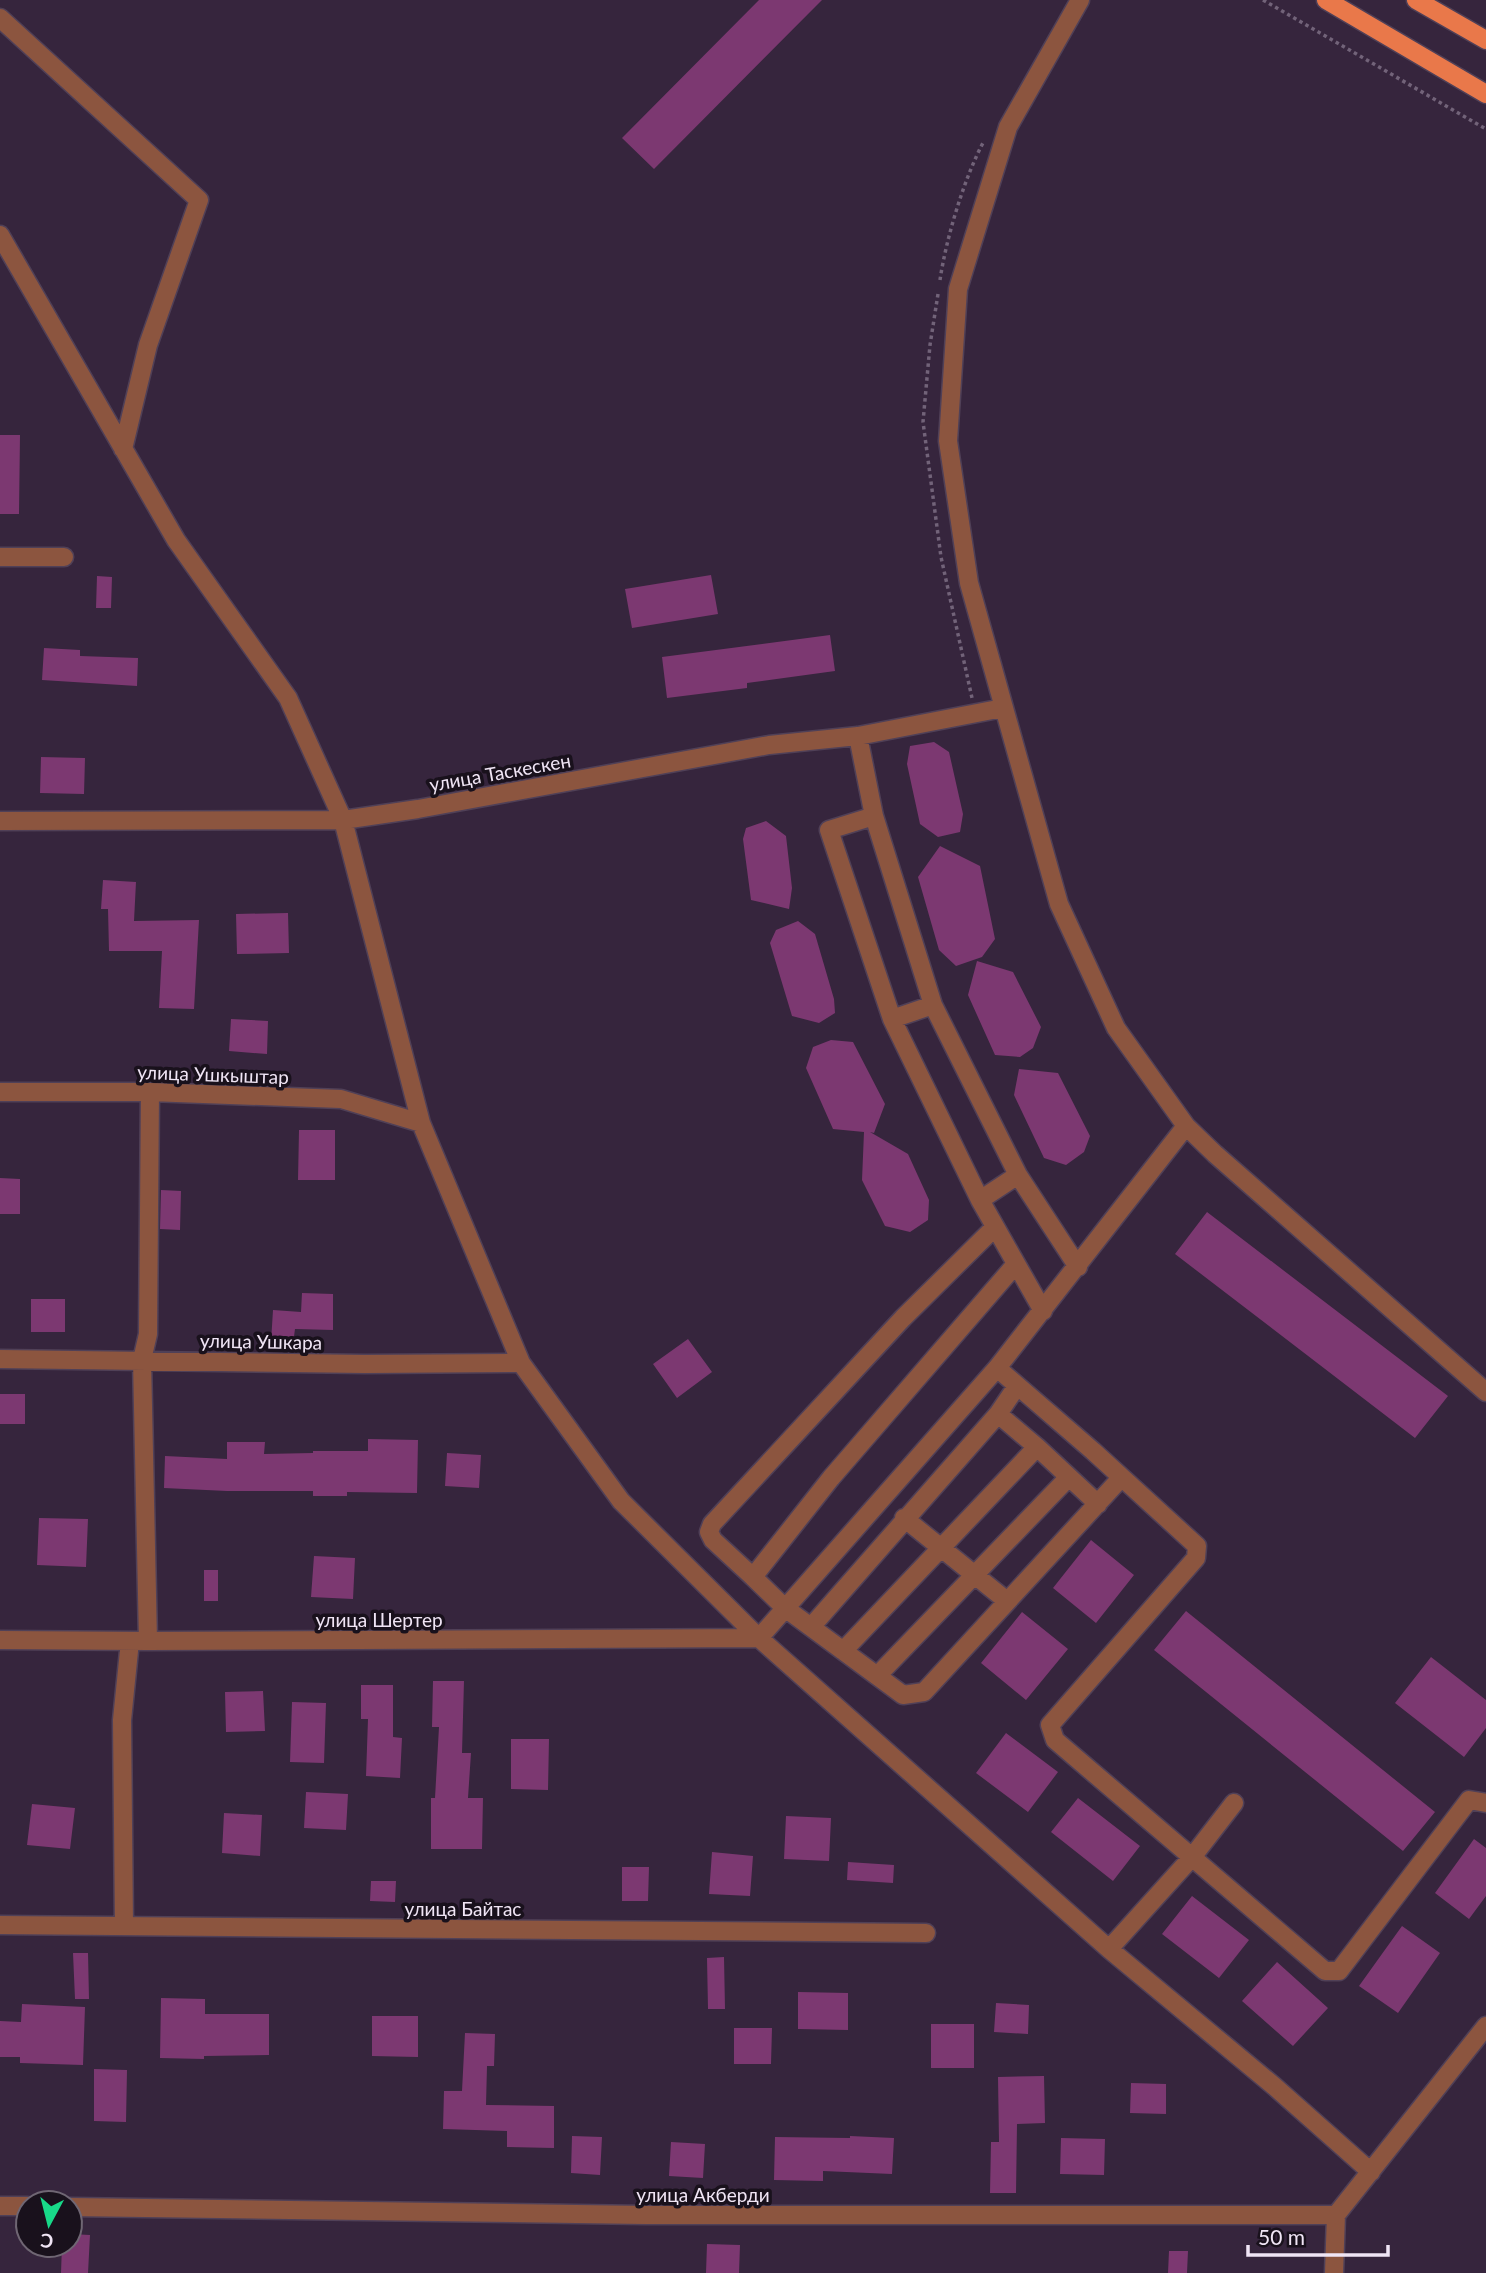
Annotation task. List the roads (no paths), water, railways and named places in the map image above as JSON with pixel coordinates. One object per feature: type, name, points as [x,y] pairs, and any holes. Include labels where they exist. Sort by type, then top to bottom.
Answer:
[{"type":"main road","points":[[1326,0],[1486,94]]},
{"type":"main road","points":[[1416,0],[1435,5],[1486,40]]},
{"type":"street","points":[[1080,0],[1008,127],[958,289],[948,441],[969,583],[1059,904],[1116,1028],[1186,1126],[1486,1392]]},
{"type":"street","points":[[0,18],[199,200],[148,345],[123,449]]},
{"type":"street","points":[[0,235],[176,540],[288,698],[343,820],[421,1123],[521,1363],[621,1500],[759,1639],[1110,1949],[1274,2086],[1371,2172]]},
{"type":"street","points":[[0,557],[64,557]]},
{"type":"street","name":"улица Таскескен","points":[[0,821],[343,820],[418,809],[769,745],[858,736],[1003,708]]},
{"type":"street","points":[[858,736],[874,816],[933,1005],[1017,1175],[1078,1267]]},
{"type":"street","points":[[874,816],[829,830],[892,1018],[980,1200],[1043,1311]]},
{"type":"street","points":[[892,1018],[933,1005]]},
{"type":"street","name":"улица Ушкыштар","points":[[0,1092],[149,1092],[341,1099],[421,1123]]},
{"type":"street","points":[[124,1926],[122,1720],[139,1641],[142,1360],[148,1334],[149,1092]]},
{"type":"street","points":[[759,1639],[998,1368],[1186,1126]]},
{"type":"street","points":[[980,1200],[1017,1175]]},
{"type":"street","points":[[995,1227],[903,1318],[712,1524],[709,1532],[713,1540],[785,1608],[903,1695],[924,1692],[1121,1478]]},
{"type":"street","points":[[753,1577],[831,1478],[1016,1264]]},
{"type":"street","name":"улица Ушкара","points":[[0,1359],[365,1364],[521,1363]]},
{"type":"street","points":[[998,1368],[1197,1546],[1196,1558],[1051,1726],[1055,1740],[1325,1971],[1339,1971],[1469,1800],[1486,1803]]},
{"type":"street","points":[[811,1627],[998,1414],[1017,1386]]},
{"type":"street","points":[[998,1414],[1098,1504]]},
{"type":"street","points":[[843,1651],[1037,1447]]},
{"type":"street","points":[[877,1676],[1069,1477]]},
{"type":"street","points":[[904,1518],[1007,1601]]},
{"type":"street","name":"улица Шертер","points":[[0,1640],[759,1639]]},
{"type":"street","points":[[1110,1949],[1193,1856],[1234,1803]]},
{"type":"street","name":"улица Байтас","points":[[0,1924],[926,1933]]},
{"type":"street","points":[[1334,2273],[1336,2215],[1486,2025]]},
{"type":"street","name":"улица Акберди","points":[[84,2207],[645,2215],[1336,2215]]}]
